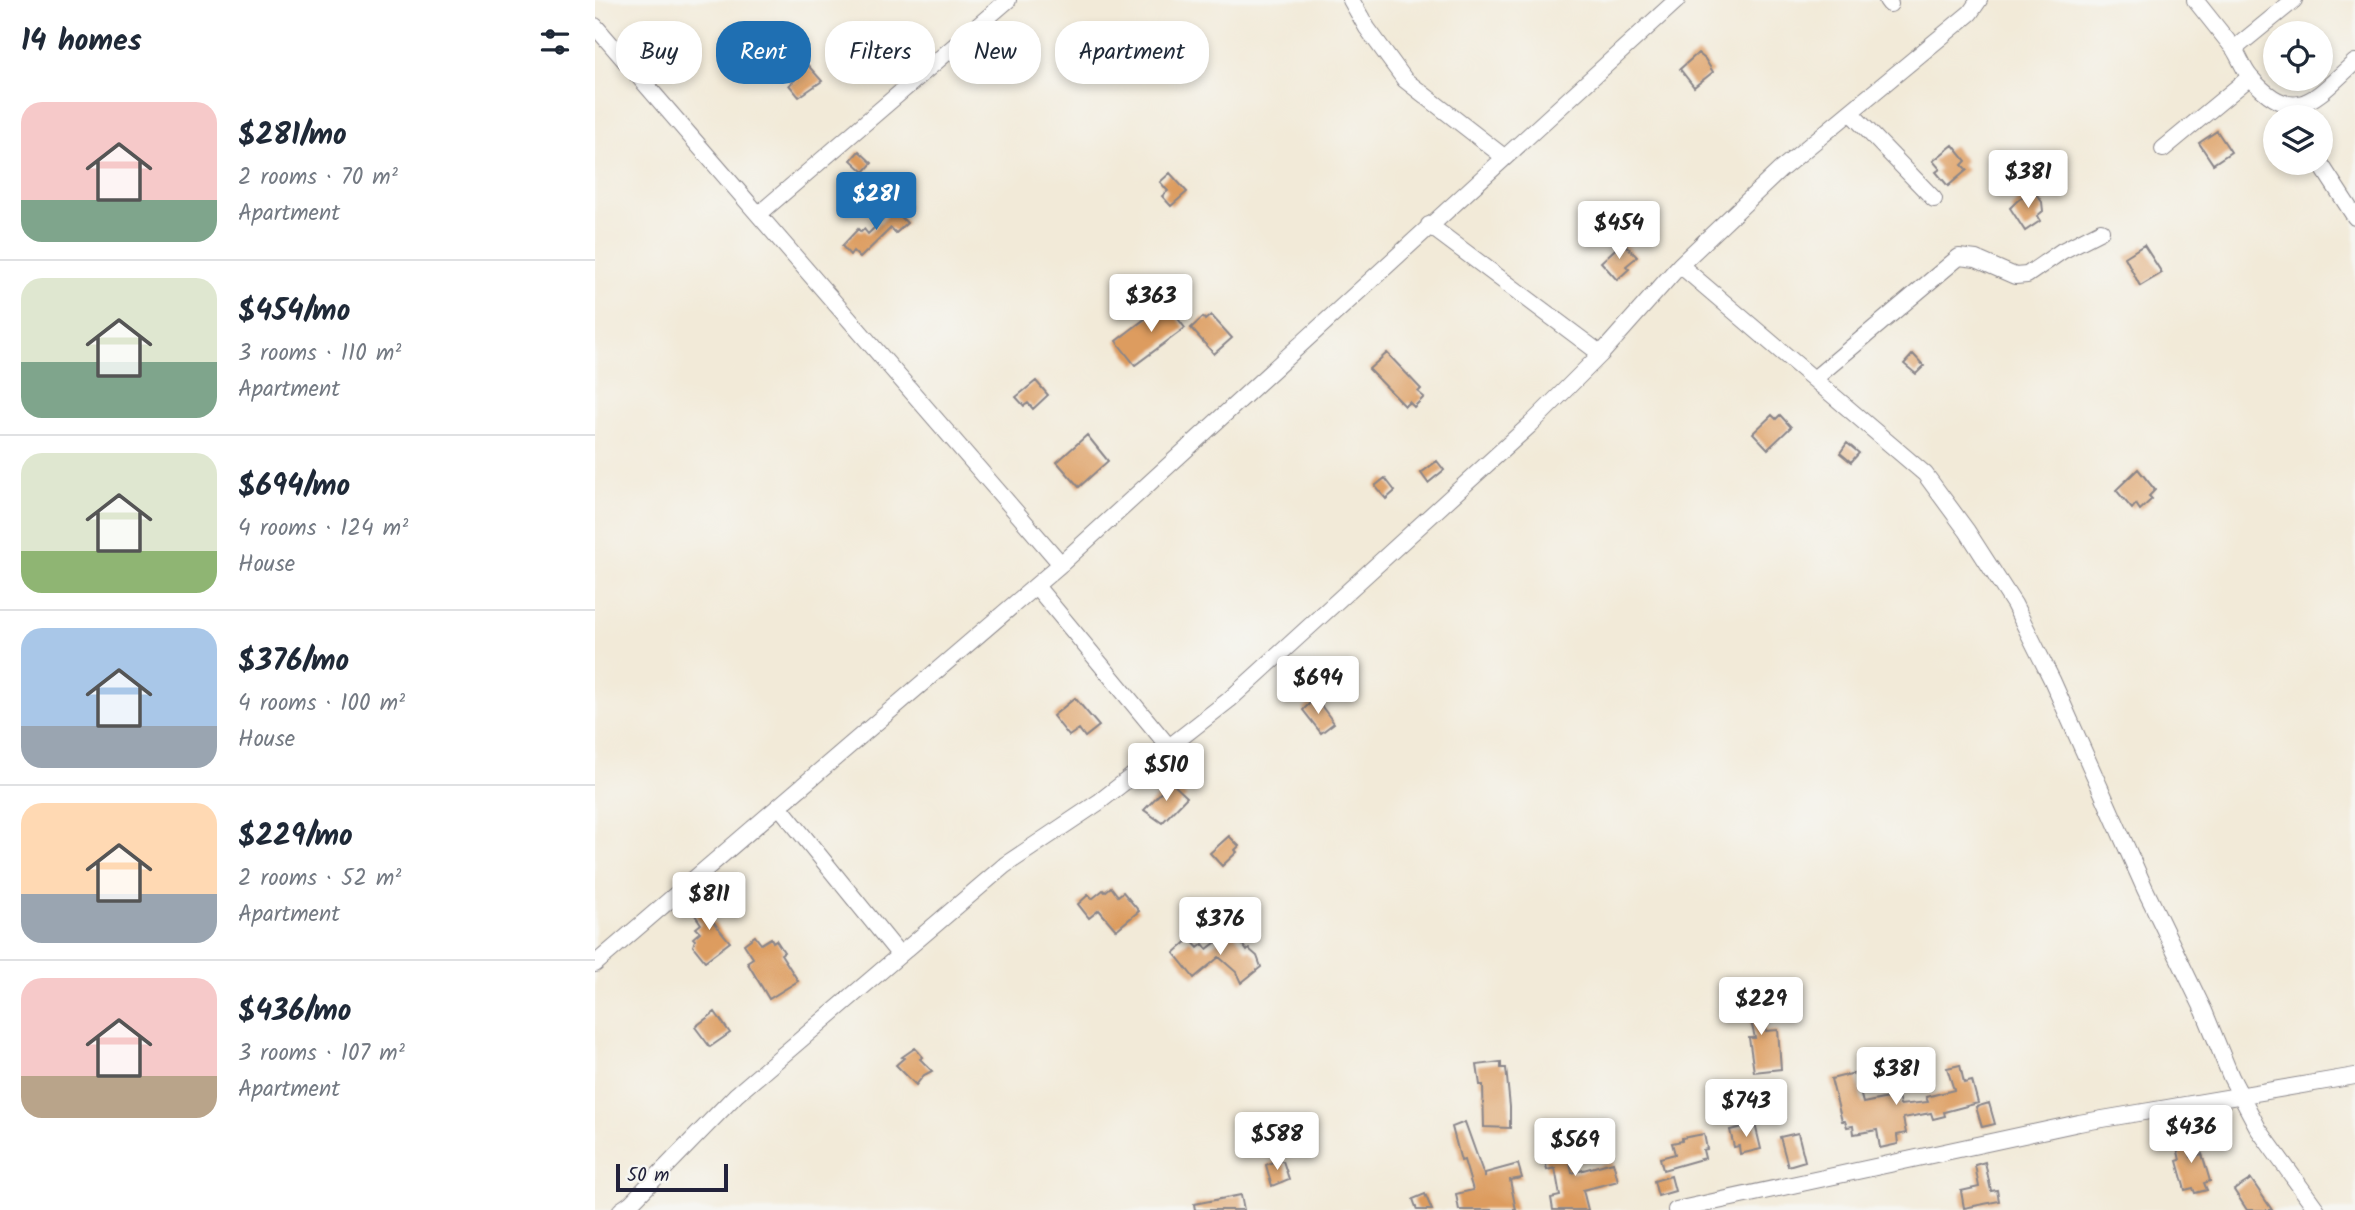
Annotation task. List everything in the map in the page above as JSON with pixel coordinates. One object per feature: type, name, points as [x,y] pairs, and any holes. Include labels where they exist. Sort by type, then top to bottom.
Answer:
[{"type":"street","points":[[758,214],[1008,0]]},
{"type":"street","points":[[1351,0],[1367,29],[1405,80],[1504,157]]},
{"type":"street","points":[[595,964],[1061,564],[1677,0]]},
{"type":"street","points":[[621,1210],[631,1203],[736,1095],[1005,864],[1099,802],[1229,700],[1531,425],[1601,354],[1681,265],[1780,170],[1970,13],[1979,0]]},
{"type":"street","points":[[2195,0],[2234,50],[2250,77],[2280,105]]},
{"type":"street","points":[[2234,50],[2294,0]]},
{"type":"street","points":[[595,26],[1061,564]]},
{"type":"street","points":[[2297,105],[2317,96],[2355,62]]},
{"type":"street","points":[[2163,149],[2250,77]]},
{"type":"street","points":[[1850,112],[1934,199]]},
{"type":"street","points":[[2328,175],[2355,216]]},
{"type":"street","points":[[1429,225],[1601,354]]},
{"type":"street","points":[[1814,379],[1959,257],[1976,259],[2015,276],[2027,275],[2062,251],[2101,231]]},
{"type":"street","points":[[1681,265],[1925,474],[1967,531],[2014,604],[2052,680],[2240,1095],[2259,1130],[2317,1210]]},
{"type":"street","points":[[1036,586],[1169,747]]},
{"type":"street","points":[[779,806],[899,954]]},
{"type":"street","points":[[1676,1210],[2079,1123],[2355,1076]]},
{"type":"building","points":[[1698,53],[1713,72],[1694,87],[1680,69]]},
{"type":"building","points":[[811,69],[822,81],[799,97],[789,85],[811,84]]},
{"type":"building","points":[[2217,131],[2231,152],[2213,164],[2199,143]]},
{"type":"building","points":[[1953,145],[1966,161],[1962,165],[1967,170],[1948,186],[1936,172],[1940,169],[1933,161]]},
{"type":"building","points":[[859,151],[872,163],[864,172],[851,160]]},
{"type":"building","points":[[1170,173],[1187,192],[1171,206],[1162,196],[1168,191],[1160,182]]},
{"type":"building","points":[[2034,191],[2042,202],[2043,211],[2037,216],[2040,221],[2025,231],[2010,208],[2019,199]]},
{"type":"building","points":[[903,200],[909,206],[900,216],[907,223],[896,233],[891,228],[860,258],[853,251],[850,255],[842,246],[858,229],[861,232],[864,229],[868,234]]},
{"type":"building","points":[[1623,242],[1637,257],[1626,266],[1629,269],[1617,280],[1601,262]]},
{"type":"building","points":[[2144,245],[2162,273],[2140,286],[2125,257]]},
{"type":"building","points":[[1166,303],[1185,328],[1135,365],[1116,341]]},
{"type":"building","points":[[1211,315],[1232,338],[1214,354],[1191,328],[1203,317],[1205,320]]},
{"type":"building","points":[[1387,353],[1421,389],[1418,392],[1424,397],[1414,407],[1409,402],[1405,406],[1369,369]]},
{"type":"building","points":[[1913,354],[1924,366],[1916,374],[1904,364]]},
{"type":"building","points":[[1036,381],[1048,395],[1033,409],[1028,403],[1024,406],[1016,397]]},
{"type":"building","points":[[1772,415],[1776,419],[1780,415],[1791,427],[1768,449],[1753,433]]},
{"type":"building","points":[[1087,435],[1108,461],[1079,487],[1057,462]]},
{"type":"building","points":[[1847,443],[1859,453],[1851,462],[1840,453]]},
{"type":"building","points":[[1437,461],[1444,470],[1428,483],[1421,473]]},
{"type":"building","points":[[2138,469],[2155,490],[2149,496],[2152,499],[2140,510],[2136,504],[2132,509],[2116,490]]},
{"type":"building","points":[[1385,478],[1395,491],[1386,499],[1375,486]]},
{"type":"building","points":[[1075,698],[1099,726],[1085,737],[1079,729],[1069,736],[1053,716]]},
{"type":"building","points":[[1317,700],[1334,723],[1321,733],[1303,710]]},
{"type":"building","points":[[1171,782],[1187,797],[1162,823],[1144,810]]},
{"type":"building","points":[[1229,836],[1239,846],[1235,850],[1237,852],[1222,866],[1210,853]]},
{"type":"building","points":[[1111,887],[1118,896],[1123,892],[1139,911],[1116,930],[1099,910],[1089,918],[1078,904],[1088,895],[1092,899]]},
{"type":"building","points":[[714,899],[722,909],[710,918],[730,942],[705,961],[693,946],[693,938],[700,932],[696,928],[701,924],[695,915]]},
{"type":"building","points":[[1232,930],[1247,951],[1249,949],[1257,956],[1261,967],[1241,983],[1236,972],[1219,957],[1194,978],[1174,953],[1190,939],[1198,948],[1203,944],[1207,949]]},
{"type":"building","points":[[755,936],[761,944],[771,938],[773,942],[776,940],[784,952],[781,954],[798,981],[769,999],[747,962],[753,958],[744,944]]},
{"type":"building","points":[[1757,991],[1766,1031],[1778,1030],[1781,1069],[1754,1072],[1749,1038],[1755,1038],[1749,1013],[1743,1014],[1739,996]]},
{"type":"building","points":[[715,1012],[730,1033],[710,1047],[695,1027]]},
{"type":"building","points":[[915,1048],[923,1057],[920,1059],[932,1071],[924,1075],[916,1085],[896,1065]]},
{"type":"building","points":[[1501,1062],[1501,1068],[1506,1068],[1510,1128],[1484,1127],[1483,1085],[1480,1085],[1477,1065]]},
{"type":"building","points":[[1960,1065],[1964,1083],[1972,1081],[1978,1103],[1944,1112],[1945,1116],[1933,1119],[1931,1113],[1903,1118],[1906,1133],[1897,1135],[1898,1144],[1880,1148],[1877,1130],[1854,1134],[1853,1126],[1847,1127],[1845,1121],[1842,1121],[1831,1079],[1855,1073],[1863,1103],[1898,1096],[1900,1105],[1928,1102],[1926,1097],[1954,1090],[1947,1068]]},
{"type":"building","points":[[1989,1103],[1995,1124],[1982,1127],[1976,1107]]},
{"type":"building","points":[[1465,1122],[1485,1178],[1485,1173],[1518,1164],[1522,1178],[1510,1180],[1516,1210],[1459,1210],[1456,1194],[1473,1190],[1464,1160],[1461,1161],[1452,1127]]},
{"type":"building","points":[[1755,1124],[1761,1149],[1740,1154],[1739,1146],[1734,1147],[1730,1130]]},
{"type":"building","points":[[2184,1129],[2191,1157],[2202,1154],[2210,1181],[2204,1183],[2207,1190],[2195,1193],[2193,1188],[2185,1190],[2173,1131]]},
{"type":"building","points":[[1798,1133],[1805,1161],[1788,1166],[1780,1137]]},
{"type":"building","points":[[1704,1134],[1707,1149],[1703,1150],[1705,1158],[1663,1170],[1660,1158],[1675,1154],[1672,1143],[1682,1141],[1682,1138]]},
{"type":"building","points":[[1566,1141],[1572,1173],[1613,1162],[1618,1181],[1583,1190],[1588,1210],[1553,1210],[1551,1198],[1560,1196],[1555,1168],[1547,1170],[1543,1151],[1549,1150],[1547,1145]]},
{"type":"building","points":[[1283,1161],[1289,1179],[1272,1186],[1266,1165]]},
{"type":"building","points":[[1985,1162],[1991,1191],[1997,1190],[1999,1201],[1964,1208],[1961,1191],[1979,1187],[1975,1165]]},
{"type":"building","points":[[1671,1176],[1675,1191],[1658,1196],[1654,1181]]},
{"type":"building","points":[[2251,1179],[2272,1210],[2247,1210],[2234,1190]]},
{"type":"building","points":[[1425,1194],[1432,1210],[1417,1210],[1413,1199]]},
{"type":"building","points":[[1241,1195],[1244,1210],[1195,1210],[1194,1204]]}]
